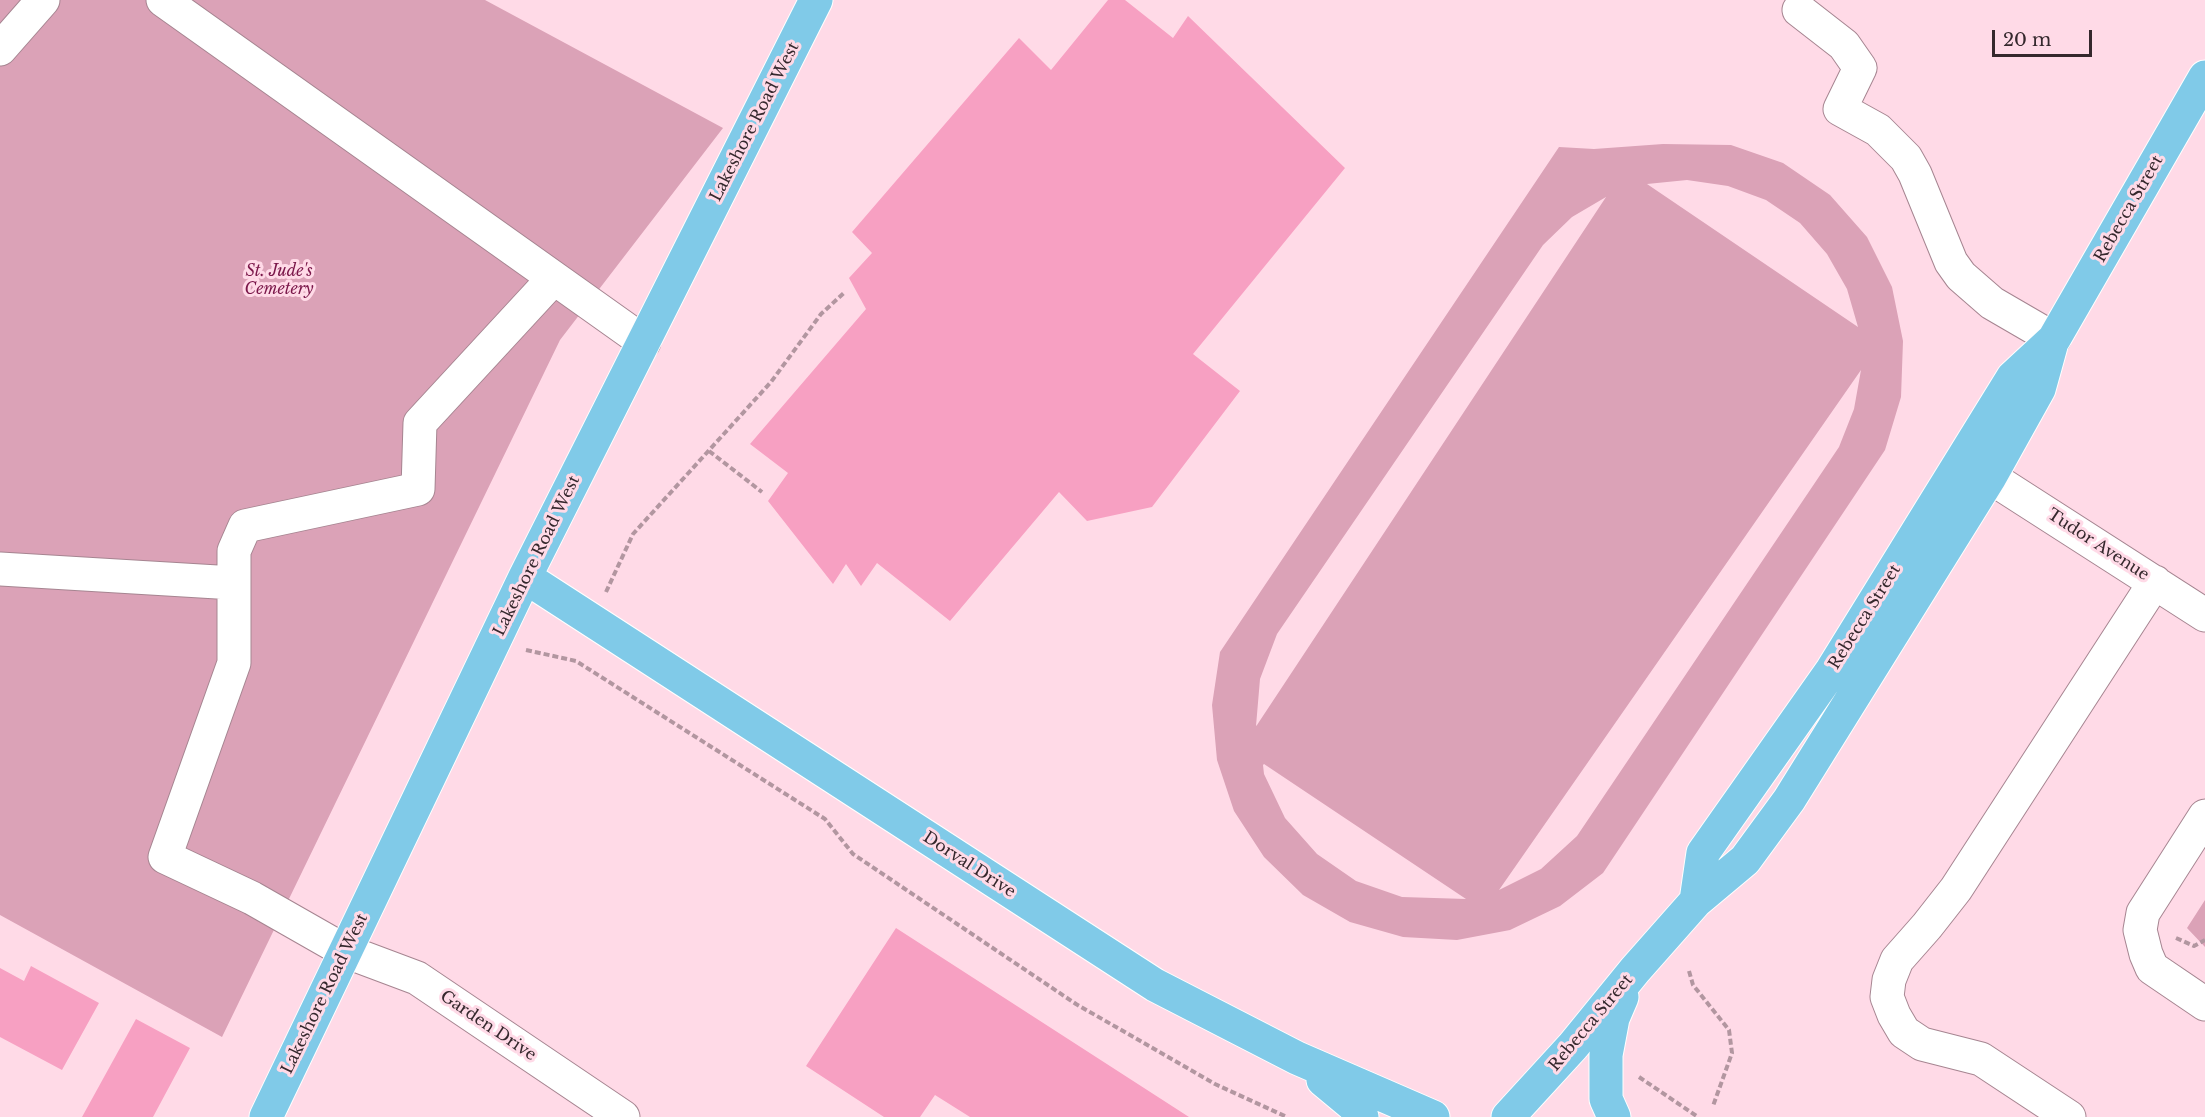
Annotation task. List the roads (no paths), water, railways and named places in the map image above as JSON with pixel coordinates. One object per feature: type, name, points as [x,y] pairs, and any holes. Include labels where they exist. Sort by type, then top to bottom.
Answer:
[{"type":"main road","name":"Lakeshore Road West","points":[[266,1117],[525,578],[816,0]]},
{"type":"main road","name":"Rebecca Street","points":[[1508,1117],[1573,1046],[1635,970],[1696,901],[1744,860],[1789,800],[1990,477],[2039,389],[2053,340],[2205,77]]},
{"type":"main road","name":"Rebecca Street","points":[[1696,901],[1703,853],[1832,670],[2013,377],[2053,340]]},
{"type":"main road","name":"Dorval Drive","points":[[525,578],[1155,985],[1297,1058],[1433,1117]]},
{"type":"main road","points":[[1614,1117],[1606,1099],[1605,1055],[1613,1018],[1635,970]]},
{"type":"main road","points":[[1297,1058],[1353,1105],[1362,1117]]},
{"type":"street","points":[[0,49],[44,0]]},
{"type":"street","points":[[164,0],[644,342]]},
{"type":"street","points":[[1799,10],[1844,45],[1860,68],[1840,109],[1878,130],[1906,158],[1915,174],[1951,262],[1961,276],[1992,303],[2053,340]]},
{"type":"street","points":[[0,569],[234,583],[234,551],[245,526],[418,489],[420,423],[553,279]]},
{"type":"street","name":"Tudor Avenue","points":[[1990,477],[2205,615]]},
{"type":"street","points":[[2069,1117],[1981,1059],[1922,1044],[1904,1032],[1887,997],[1889,980],[1897,960],[1956,889],[2155,582]]},
{"type":"street","name":"Garden Drive","points":[[234,583],[234,663],[165,857],[252,898],[345,951],[417,978],[623,1117]]},
{"type":"street","points":[[2205,816],[2143,913],[2140,930],[2152,968],[2205,1004]]},
{"type":"park label","name":"St. Jude's Cemetery","points":[[279,280]]}]
